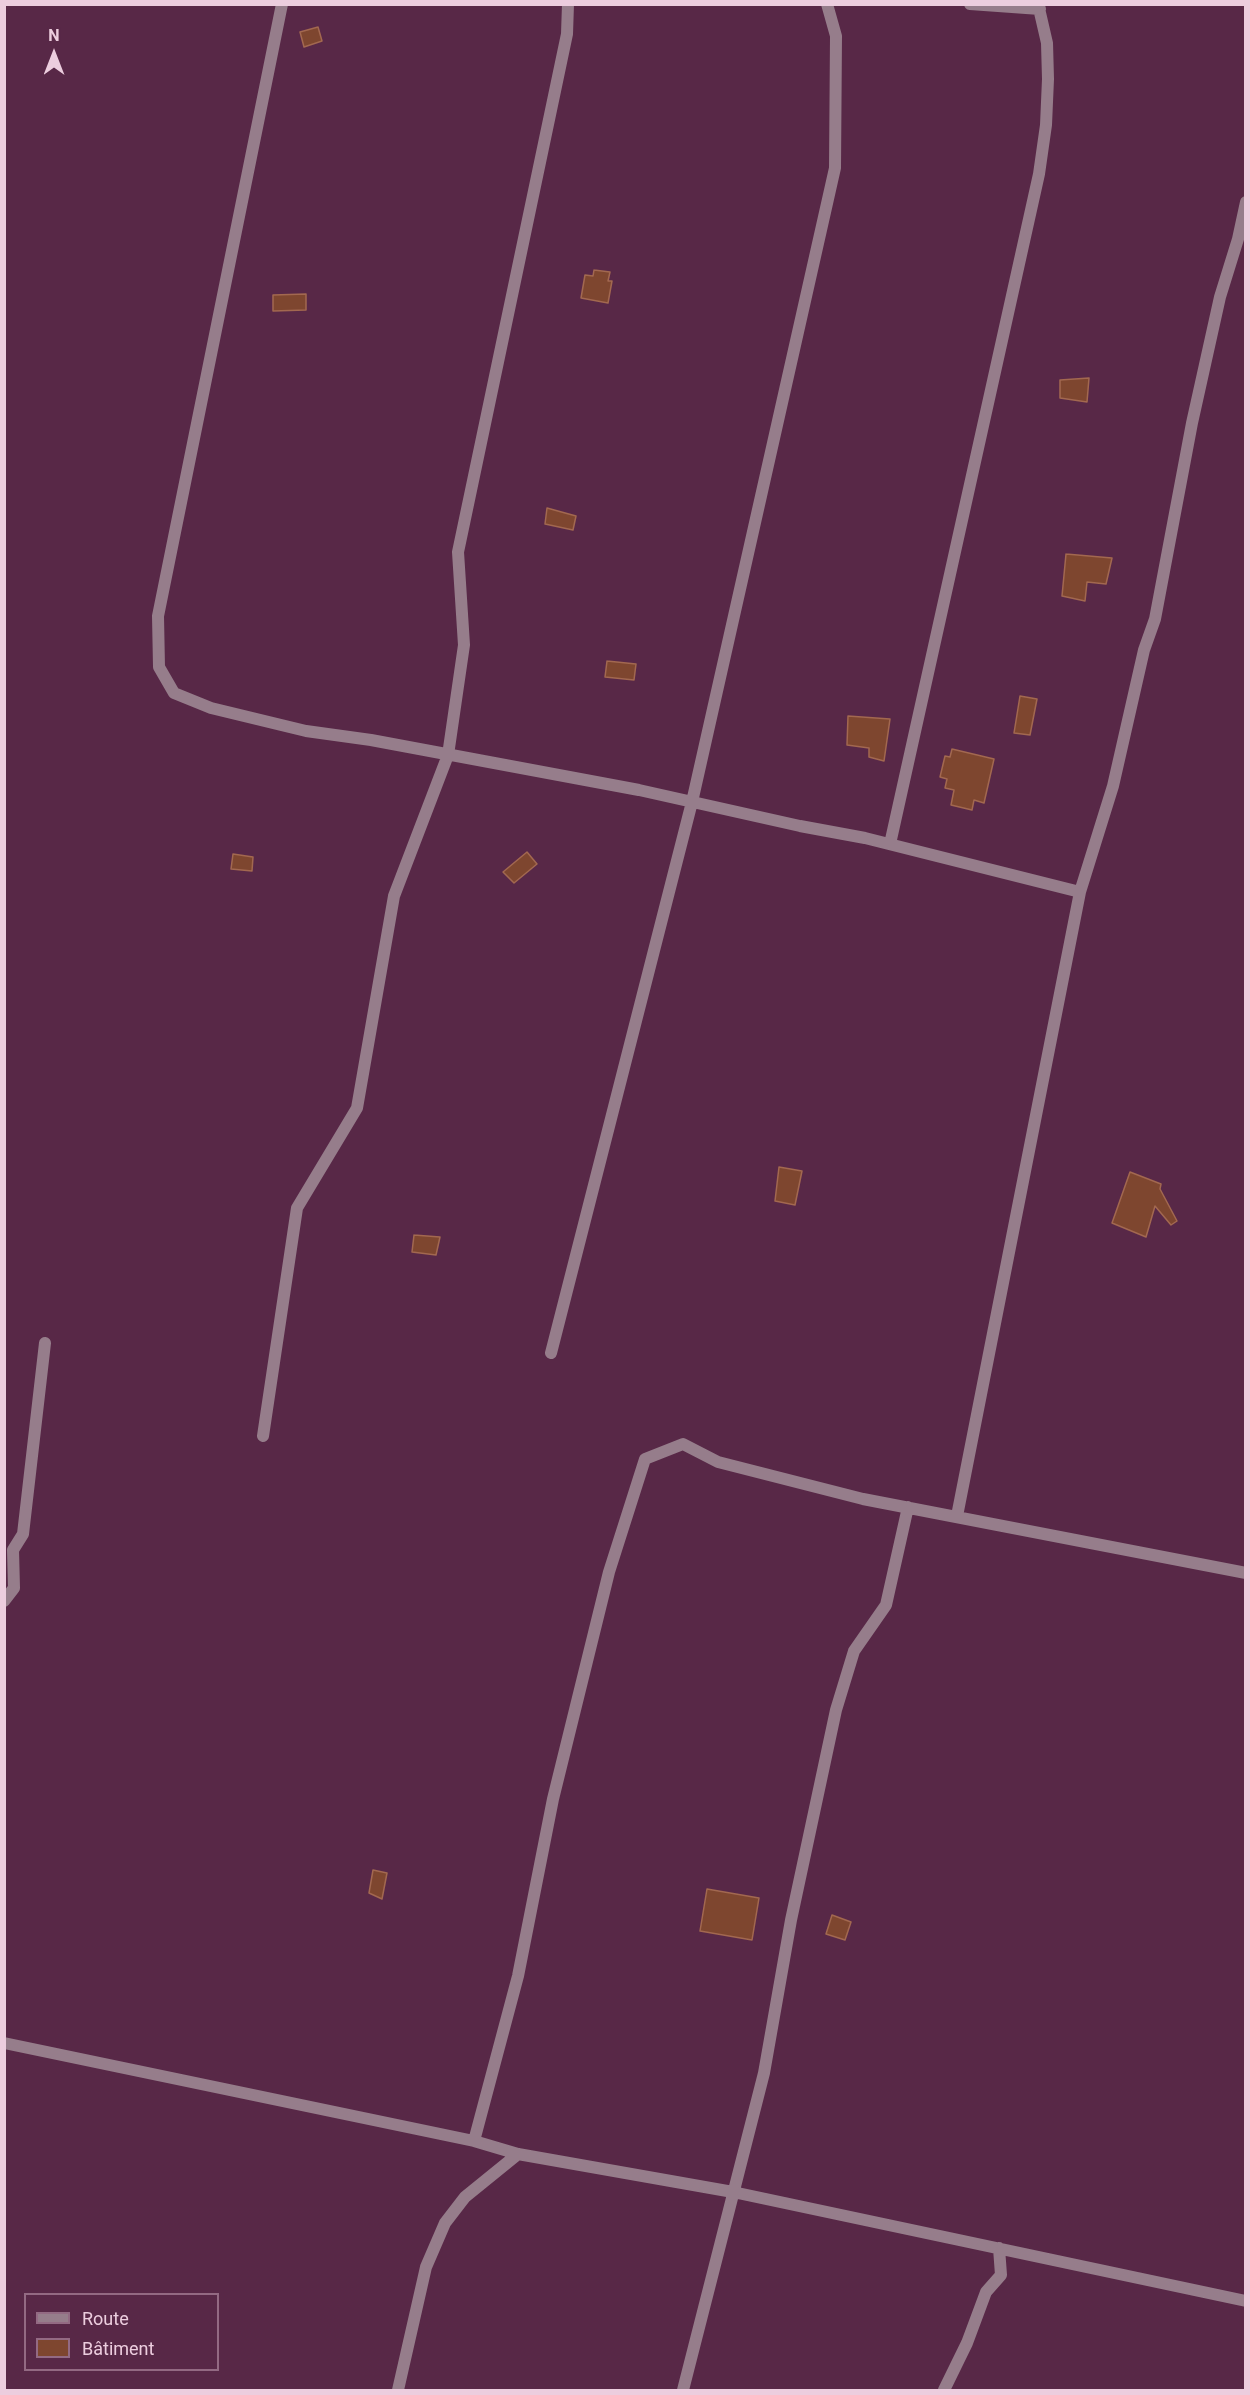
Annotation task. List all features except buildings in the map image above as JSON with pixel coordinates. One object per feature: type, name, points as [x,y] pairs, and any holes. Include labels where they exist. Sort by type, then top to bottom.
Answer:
[{"type":"street","points":[[282,4],[158,616],[159,667],[174,693],[211,708],[306,731],[448,755],[692,802],[890,844],[1080,892]]},
{"type":"street","points":[[263,1436],[297,1208],[357,1108],[394,896],[448,755],[464,645],[458,552],[567,34],[568,4]]},
{"type":"street","points":[[551,1353],[692,802],[835,168],[837,36],[827,4]]},
{"type":"street","points":[[890,844],[1039,174],[1046,125],[1047,43],[1039,7],[970,4]]},
{"type":"street","points":[[957,1516],[1080,892],[1113,786],[1144,650],[1155,619],[1192,423],[1220,297],[1238,239],[1245,202]]},
{"type":"street","points":[[4,1601],[14,1588],[14,1550],[23,1534],[45,1343]]},
{"type":"street","points":[[474,2141],[518,1976],[540,1856],[603,1594],[645,1459],[683,1444],[718,1462],[863,1499],[1245,1573]]},
{"type":"street","points":[[683,2391],[764,2073],[791,1920],[839,1700],[854,1651],[885,1605],[909,1507]]},
{"type":"street","points":[[4,2043],[474,2141],[518,2154],[733,2192],[1245,2301]]},
{"type":"street","points":[[398,2391],[426,2267],[445,2223],[465,2197],[518,2154]]},
{"type":"street","points":[[944,2391],[967,2343],[986,2292],[1001,2275],[999,2248]]}]
